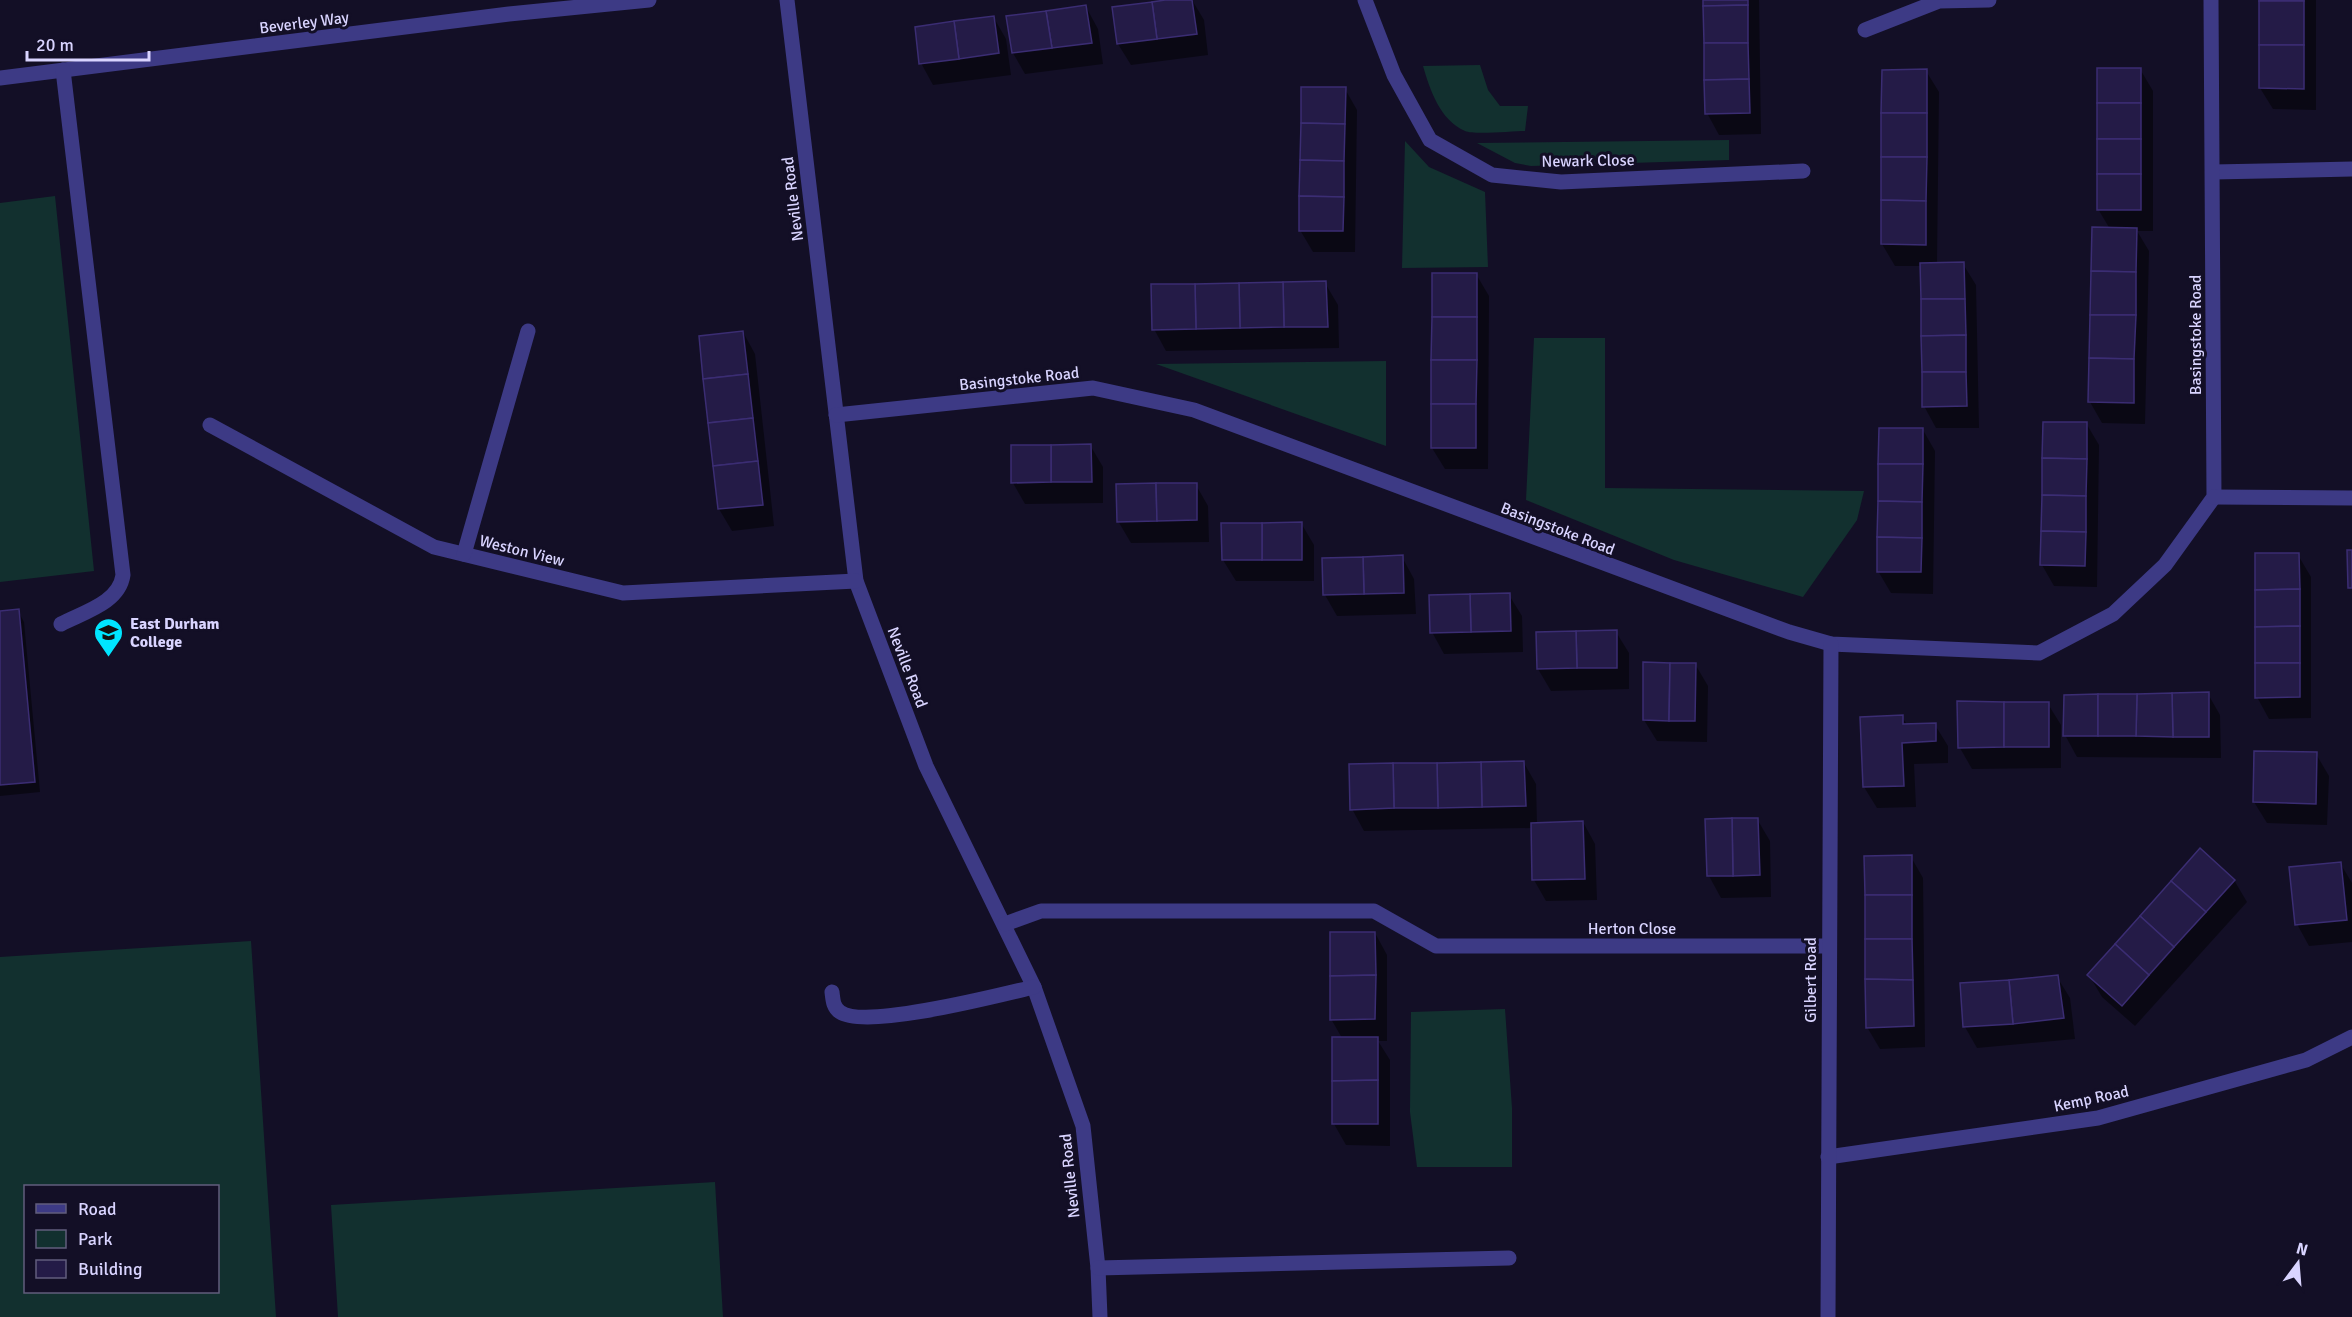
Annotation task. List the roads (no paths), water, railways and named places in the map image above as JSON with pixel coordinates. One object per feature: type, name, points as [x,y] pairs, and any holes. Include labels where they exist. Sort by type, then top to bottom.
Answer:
[{"type":"street","name":"Beverley Way","points":[[0,78],[508,7],[649,0]]},
{"type":"street","name":"Neville Road","points":[[787,0],[856,580],[926,766],[1034,987],[1083,1126],[1098,1268],[1100,1317]]},
{"type":"street","name":"Newark Close","points":[[1365,0],[1394,75],[1430,140],[1492,175],[1562,182],[1803,171]]},
{"type":"street","points":[[1865,30],[1939,1],[1989,0]]},
{"type":"street","name":"Basingstoke Road","points":[[836,415],[1093,388],[1194,410],[1755,621],[1831,644],[2039,653],[2113,614],[2165,566],[2214,497],[2211,0]]},
{"type":"street","points":[[62,624],[112,598],[121,586],[123,575],[63,70]]},
{"type":"street","points":[[2213,172],[2352,169]]},
{"type":"street","points":[[464,554],[528,331]]},
{"type":"street","name":"Weston View","points":[[210,425],[434,547],[623,593],[856,580]]},
{"type":"street","points":[[2214,497],[2352,498]]},
{"type":"street","name":"Gilbert Road","points":[[1828,1317],[1831,644]]},
{"type":"street","name":"Herton Close","points":[[1005,924],[1041,911],[1374,911],[1436,946],[1828,945]]},
{"type":"street","points":[[832,992],[834,1006],[839,1012],[859,1018],[890,1017],[1034,987]]},
{"type":"street","name":"Kemp Road","points":[[1828,1157],[2098,1118],[2306,1060],[2352,1036]]},
{"type":"street","points":[[1098,1268],[1509,1258]]},
{"type":"place","name":"East Durham College","points":[[109,658]]}]
